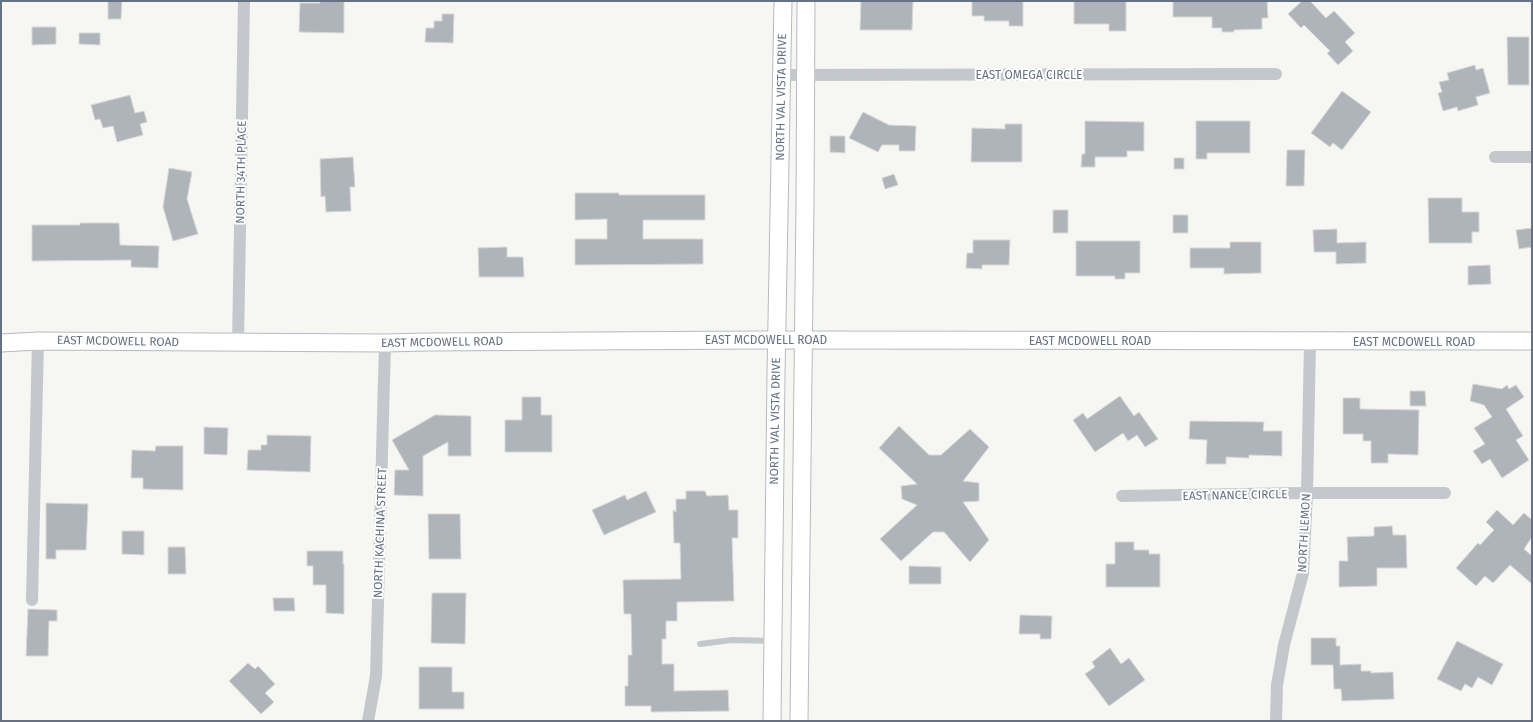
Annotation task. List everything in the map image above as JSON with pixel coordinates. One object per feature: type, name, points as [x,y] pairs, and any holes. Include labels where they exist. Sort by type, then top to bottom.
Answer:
[{"type":"main road","name":"NORTH VAL VISTA DRIVE","points":[[772,721],[776,340],[783,1]]},
{"type":"main road","name":"NORTH VAL VISTA DRIVE","points":[[799,721],[806,1]]},
{"type":"main road","name":"EAST MCDOWELL ROAD","points":[[1,344],[38,340],[385,344],[428,342],[776,340],[1310,342],[1532,341]]},
{"type":"main road","points":[[773,641],[799,640]]},
{"type":"street","name":"NORTH 34TH PLACE","points":[[238,342],[244,1]]},
{"type":"street","name":"EAST OMEGA CIRCLE","points":[[782,75],[1276,74]]},
{"type":"street","points":[[1495,157],[1532,157]]},
{"type":"street","points":[[32,600],[38,340]]},
{"type":"street","name":"NORTH LEMON","points":[[1276,721],[1277,685],[1284,645],[1303,573],[1307,494],[1310,342]]},
{"type":"street","name":"NORTH KACHINA STREET","points":[[368,721],[376,676],[385,344]]},
{"type":"street","name":"EAST NANCE CIRCLE","points":[[1122,496],[1445,494]]},
{"type":"lane","points":[[700,644],[732,640],[773,641]]},
{"type":"building","points":[[108,1],[122,1],[121,19],[108,19]]},
{"type":"building","points":[[320,1],[344,1],[344,33],[299,32],[300,3],[320,3]]},
{"type":"building","points":[[861,1],[913,1],[912,30],[860,30]]},
{"type":"building","points":[[972,1],[1023,1],[1023,26],[1009,26],[1009,21],[984,21],[984,16],[972,16]]},
{"type":"building","points":[[1074,1],[1126,1],[1126,31],[1109,31],[1109,24],[1074,24]]},
{"type":"building","points":[[1173,1],[1267,1],[1268,18],[1262,18],[1262,29],[1222,32],[1222,28],[1212,28],[1212,17],[1173,17]]},
{"type":"building","points":[[1302,1],[1310,1],[1326,18],[1334,11],[1355,33],[1345,42],[1353,51],[1338,65],[1327,53],[1330,51],[1304,25],[1301,28],[1288,14]]},
{"type":"building","points":[[442,14],[454,14],[453,43],[425,42],[426,28],[434,28],[434,21],[442,21]]},
{"type":"building","points":[[32,27],[56,27],[56,44],[32,45]]},
{"type":"building","points":[[79,33],[100,33],[100,45],[79,44]]},
{"type":"building","points":[[1507,37],[1529,37],[1529,85],[1508,85]]},
{"type":"building","points":[[1475,65],[1476,70],[1483,68],[1490,93],[1476,97],[1478,105],[1458,111],[1457,107],[1443,111],[1438,93],[1442,92],[1439,82],[1449,80],[1447,73]]},
{"type":"building","points":[[1342,91],[1371,112],[1342,150],[1333,143],[1330,147],[1311,133]]},
{"type":"building","points":[[130,95],[135,113],[144,111],[147,122],[140,124],[143,135],[117,142],[113,126],[103,128],[100,119],[95,120],[91,105]]},
{"type":"building","points":[[863,112],[889,125],[916,126],[915,151],[899,151],[899,145],[882,145],[878,152],[849,138]]},
{"type":"building","points":[[1085,121],[1144,122],[1144,151],[1127,151],[1127,157],[1095,157],[1095,167],[1081,167],[1082,154],[1085,154]]},
{"type":"building","points":[[1196,121],[1250,121],[1250,153],[1207,153],[1207,159],[1196,159]]},
{"type":"building","points":[[1005,124],[1022,124],[1022,162],[971,162],[972,128],[1005,129]]},
{"type":"building","points":[[830,136],[845,136],[845,153],[830,152]]},
{"type":"building","points":[[1287,150],[1305,150],[1304,186],[1286,186]]},
{"type":"building","points":[[353,157],[355,187],[350,187],[351,211],[326,212],[325,196],[321,197],[320,159]]},
{"type":"building","points":[[1174,158],[1184,158],[1184,169],[1174,169]]},
{"type":"building","points":[[169,168],[192,172],[187,199],[198,234],[173,241],[163,207]]},
{"type":"building","points":[[894,174],[898,185],[885,189],[882,178]]},
{"type":"building","points":[[575,193],[619,193],[619,195],[705,195],[705,220],[643,220],[643,239],[703,239],[703,264],[575,265],[575,239],[607,239],[607,219],[575,220]]},
{"type":"building","points":[[1428,198],[1462,198],[1462,212],[1479,212],[1479,232],[1472,232],[1472,243],[1429,243]]},
{"type":"building","points":[[1053,210],[1068,210],[1068,233],[1053,233]]},
{"type":"building","points":[[1173,215],[1188,215],[1188,233],[1173,233]]},
{"type":"building","points":[[80,223],[119,223],[120,245],[159,246],[158,268],[131,267],[131,260],[32,261],[32,225],[80,225]]},
{"type":"building","points":[[1532,228],[1532,247],[1519,249],[1516,230]]},
{"type":"building","points":[[1337,229],[1337,243],[1366,242],[1366,263],[1336,264],[1336,252],[1314,252],[1313,230]]},
{"type":"building","points":[[973,240],[1010,240],[1009,265],[982,265],[982,269],[966,268],[967,253],[973,253]]},
{"type":"building","points":[[1076,241],[1140,241],[1140,273],[1125,273],[1125,279],[1115,279],[1115,276],[1076,276]]},
{"type":"building","points":[[1230,242],[1261,242],[1261,273],[1224,274],[1224,268],[1190,268],[1190,248],[1230,248]]},
{"type":"building","points":[[507,247],[507,257],[523,257],[524,277],[479,277],[478,248]]},
{"type":"building","points":[[1490,265],[1491,284],[1468,285],[1468,266]]},
{"type":"building","points":[[1473,384],[1502,389],[1507,385],[1509,389],[1516,385],[1524,397],[1506,409],[1523,436],[1516,440],[1529,460],[1502,478],[1490,459],[1482,464],[1473,451],[1485,444],[1474,428],[1492,417],[1484,405],[1470,401]]},
{"type":"building","points":[[1410,391],[1425,391],[1426,406],[1410,406]]},
{"type":"building","points":[[1120,396],[1134,416],[1139,412],[1158,439],[1145,447],[1137,435],[1128,441],[1123,433],[1095,452],[1073,420],[1083,413],[1087,419]]},
{"type":"building","points":[[522,397],[541,397],[541,415],[552,415],[552,452],[505,452],[505,420],[522,420]]},
{"type":"building","points":[[1343,398],[1360,398],[1360,409],[1419,410],[1418,455],[1388,454],[1388,463],[1371,463],[1371,441],[1363,441],[1363,434],[1343,434]]},
{"type":"building","points":[[435,415],[471,416],[471,456],[448,456],[448,442],[423,456],[423,496],[394,495],[395,470],[409,470],[392,440]]},
{"type":"building","points":[[1190,421],[1264,422],[1263,431],[1282,431],[1282,456],[1249,455],[1249,458],[1226,457],[1226,464],[1206,464],[1207,440],[1189,439]]},
{"type":"building","points":[[899,426],[929,455],[941,455],[970,429],[989,447],[963,481],[979,483],[979,501],[963,502],[989,540],[970,562],[944,532],[933,532],[901,561],[880,539],[917,505],[902,499],[901,486],[917,484],[879,448]]},
{"type":"building","points":[[204,427],[228,428],[227,455],[204,454]]},
{"type":"building","points":[[267,435],[311,436],[310,472],[247,470],[248,450],[261,450],[261,445],[267,445]]},
{"type":"building","points":[[156,446],[183,446],[183,490],[143,489],[143,478],[131,478],[132,450],[155,451]]},
{"type":"building","points":[[646,491],[656,512],[604,535],[592,510],[625,495],[627,500]]},
{"type":"building","points":[[686,491],[705,491],[707,496],[728,495],[729,510],[738,510],[738,538],[732,538],[734,601],[677,602],[677,621],[666,621],[666,639],[662,639],[662,664],[674,664],[674,691],[728,690],[729,711],[651,712],[651,706],[625,706],[625,686],[628,686],[628,655],[632,655],[631,614],[624,614],[623,580],[681,579],[680,543],[674,543],[673,510],[676,512],[676,499],[686,499]]},
{"type":"building","points":[[46,503],[88,504],[86,550],[56,550],[56,559],[46,559]]},
{"type":"building","points":[[1497,510],[1513,525],[1524,513],[1532,520],[1532,537],[1524,549],[1532,556],[1532,584],[1510,565],[1493,583],[1485,576],[1476,586],[1456,568],[1478,543],[1480,545],[1494,530],[1486,522]]},
{"type":"building","points":[[428,514],[460,514],[461,559],[429,559]]},
{"type":"building","points":[[1392,526],[1393,535],[1406,535],[1407,568],[1377,568],[1377,586],[1339,587],[1339,561],[1348,561],[1347,537],[1374,536],[1374,527]]},
{"type":"building","points":[[122,531],[144,531],[144,555],[122,554]]},
{"type":"building","points":[[1115,542],[1134,542],[1134,550],[1149,550],[1149,554],[1160,554],[1160,587],[1106,587],[1106,564],[1115,564]]},
{"type":"building","points":[[168,547],[185,547],[186,574],[168,574]]},
{"type":"building","points":[[307,551],[343,551],[344,614],[326,613],[326,585],[313,585],[313,566],[307,566]]},
{"type":"building","points":[[909,566],[941,567],[941,584],[909,584]]},
{"type":"building","points":[[432,593],[466,593],[465,644],[431,643]]},
{"type":"building","points":[[273,598],[294,598],[295,611],[274,611]]},
{"type":"building","points":[[28,609],[57,610],[57,621],[49,621],[48,656],[26,656]]},
{"type":"building","points":[[1020,615],[1052,616],[1051,639],[1040,639],[1040,634],[1019,634]]},
{"type":"building","points":[[1311,638],[1336,638],[1336,646],[1340,646],[1340,665],[1361,664],[1361,671],[1371,671],[1371,673],[1393,672],[1394,699],[1342,701],[1341,689],[1334,689],[1333,665],[1311,665]]},
{"type":"building","points":[[1457,641],[1503,664],[1492,685],[1478,677],[1472,688],[1465,684],[1461,691],[1437,679]]},
{"type":"building","points":[[1110,648],[1121,664],[1129,658],[1145,680],[1109,706],[1085,674],[1095,667],[1092,662]]},
{"type":"building","points":[[248,663],[255,669],[258,666],[275,684],[265,693],[274,702],[261,714],[229,681]]},
{"type":"building","points":[[419,667],[452,667],[452,692],[464,692],[464,709],[419,709]]}]
